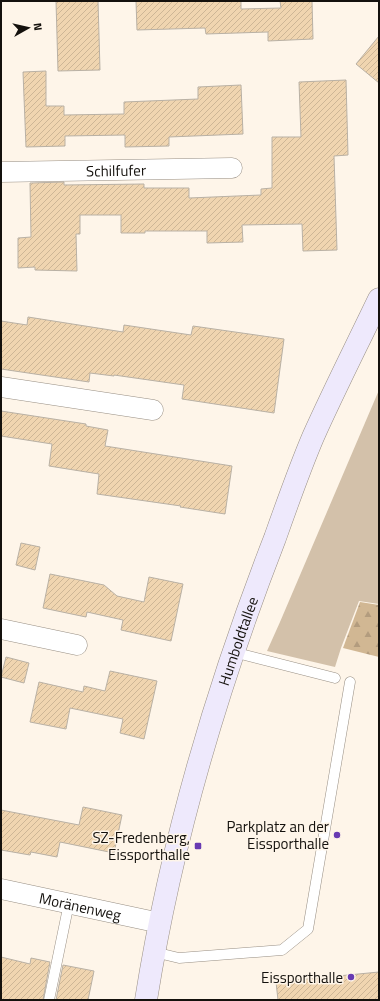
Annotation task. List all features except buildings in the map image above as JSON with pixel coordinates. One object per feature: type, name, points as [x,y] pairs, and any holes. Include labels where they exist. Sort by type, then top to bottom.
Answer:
[{"type":"street","name":"Schilfufer","points":[[1,172],[232,168]]},
{"type":"street","name":"Humboldtallee","points":[[146,1000],[160,923],[195,776],[247,609],[313,438],[379,299]]},
{"type":"street","points":[[1,386],[153,410]]},
{"type":"street","points":[[1,628],[77,645]]},
{"type":"street","name":"Moränenweg","points":[[1,889],[160,923]]},
{"type":"lane","points":[[233,652],[335,678]]},
{"type":"lane","points":[[154,952],[179,958],[282,950],[308,929],[350,682]]},
{"type":"lane","points":[[49,1000],[69,903]]},
{"type":"green space","points":[[360,602],[379,605],[379,657],[343,648]]},
{"type":"shaded area","points":[[379,390],[379,604],[359,601],[335,667],[267,651],[280,622]]},
{"type":"place","name":"Parkplatz an der Eissporthalle","points":[[337,835]]},
{"type":"place","name":"SZ-Fredenberg, Eissporthalle","points":[[198,846]]},
{"type":"place","name":"Eissporthalle","points":[[351,977]]}]
